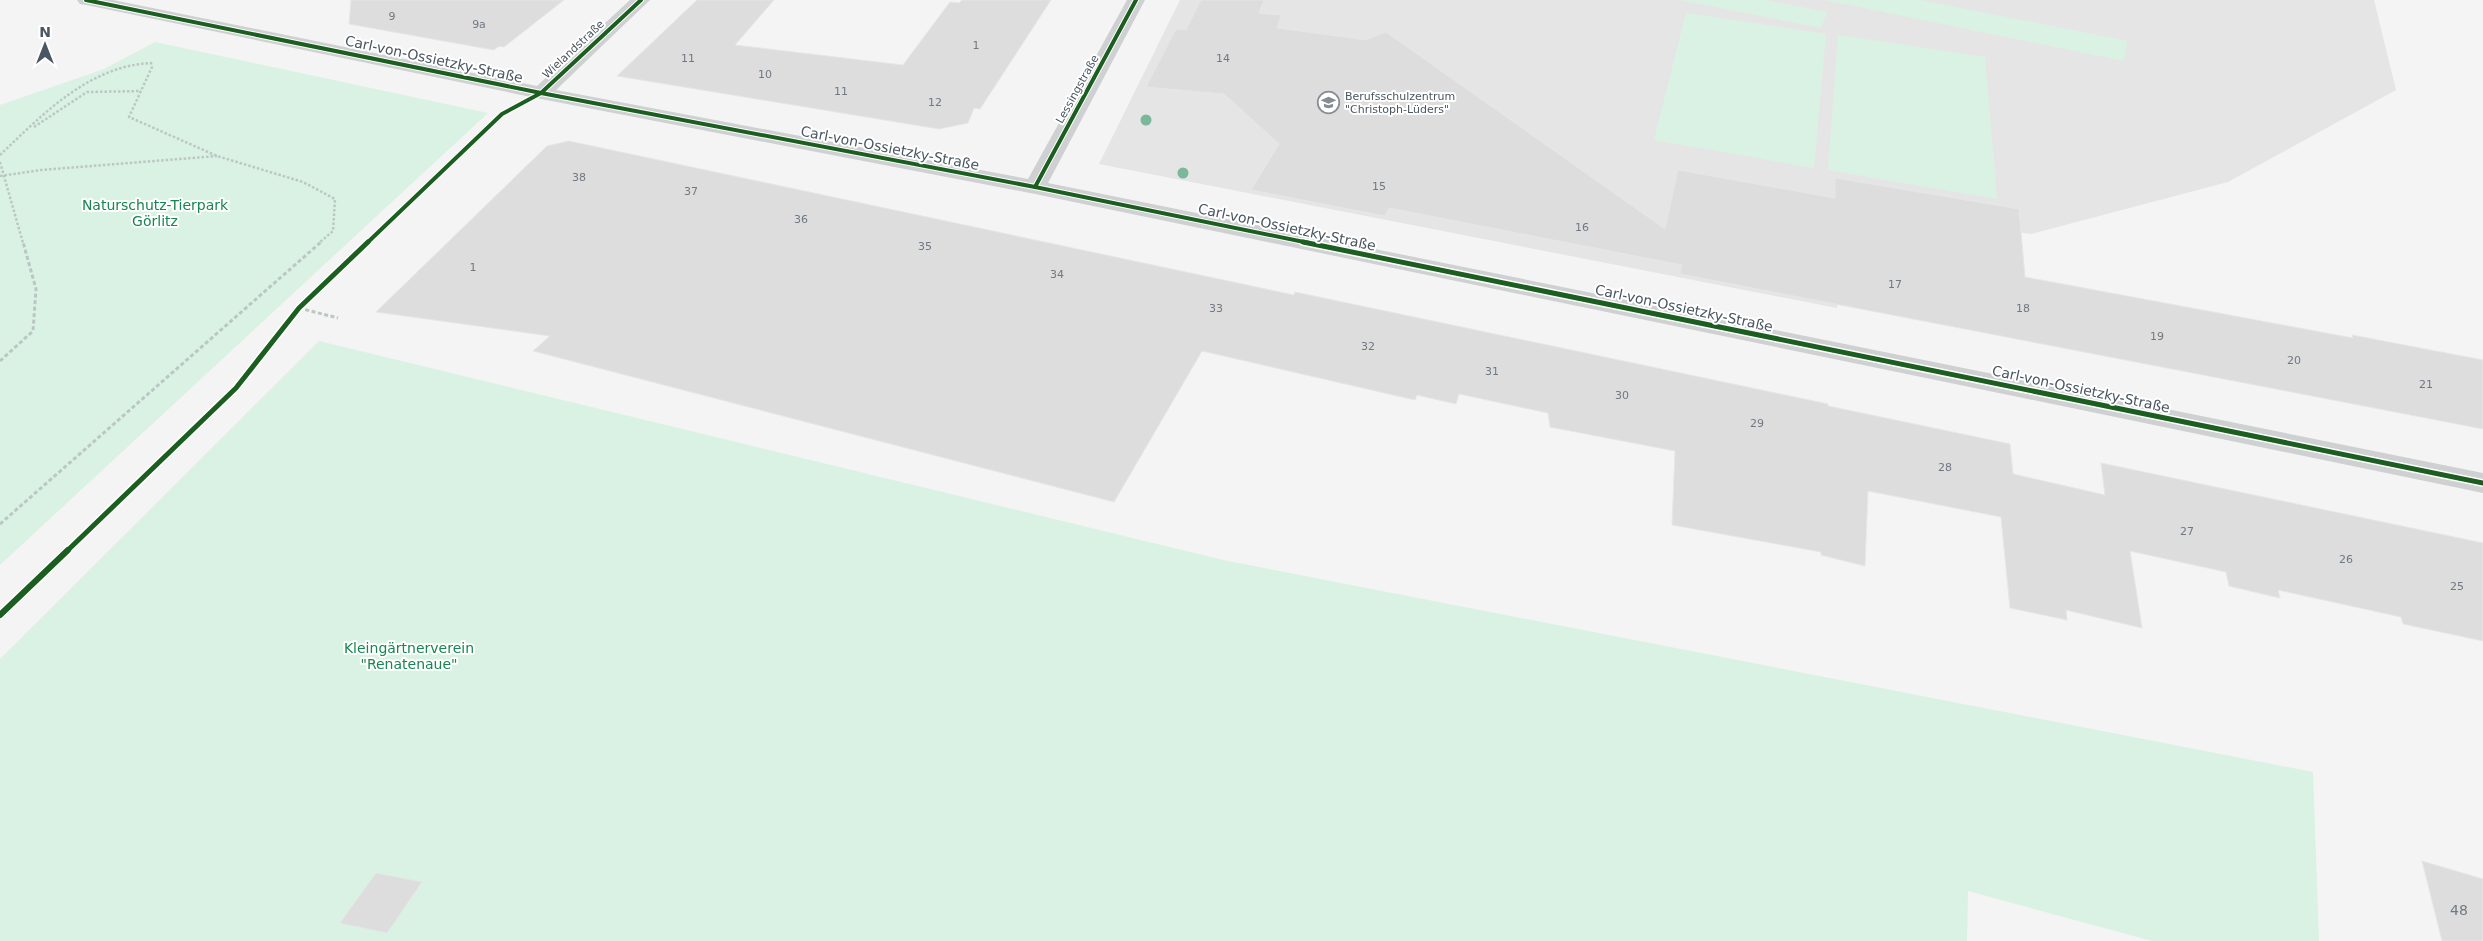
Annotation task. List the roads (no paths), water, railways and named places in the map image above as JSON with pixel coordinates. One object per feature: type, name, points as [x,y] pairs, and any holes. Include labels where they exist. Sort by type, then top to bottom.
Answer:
[{"type":"street","name":"Carl-von-Ossietzky-Straße","points":[[86,0],[541,93],[1035,187],[2483,483]]},
{"type":"street","name":"Wielandstraße","points":[[541,93],[641,0]]},
{"type":"street","name":"Lessingstraße","points":[[1035,187],[1136,0]]},
{"type":"place","name":"Berufsschulzentrum \"Christoph-Lüders\"","points":[[1329,102]]},
{"type":"park label","name":"Naturschutz-Tierpark Görlitz","points":[[155,214]]},
{"type":"park label","name":"Kleingärtnerverein \"Renatenaue\"","points":[[409,656]]}]
